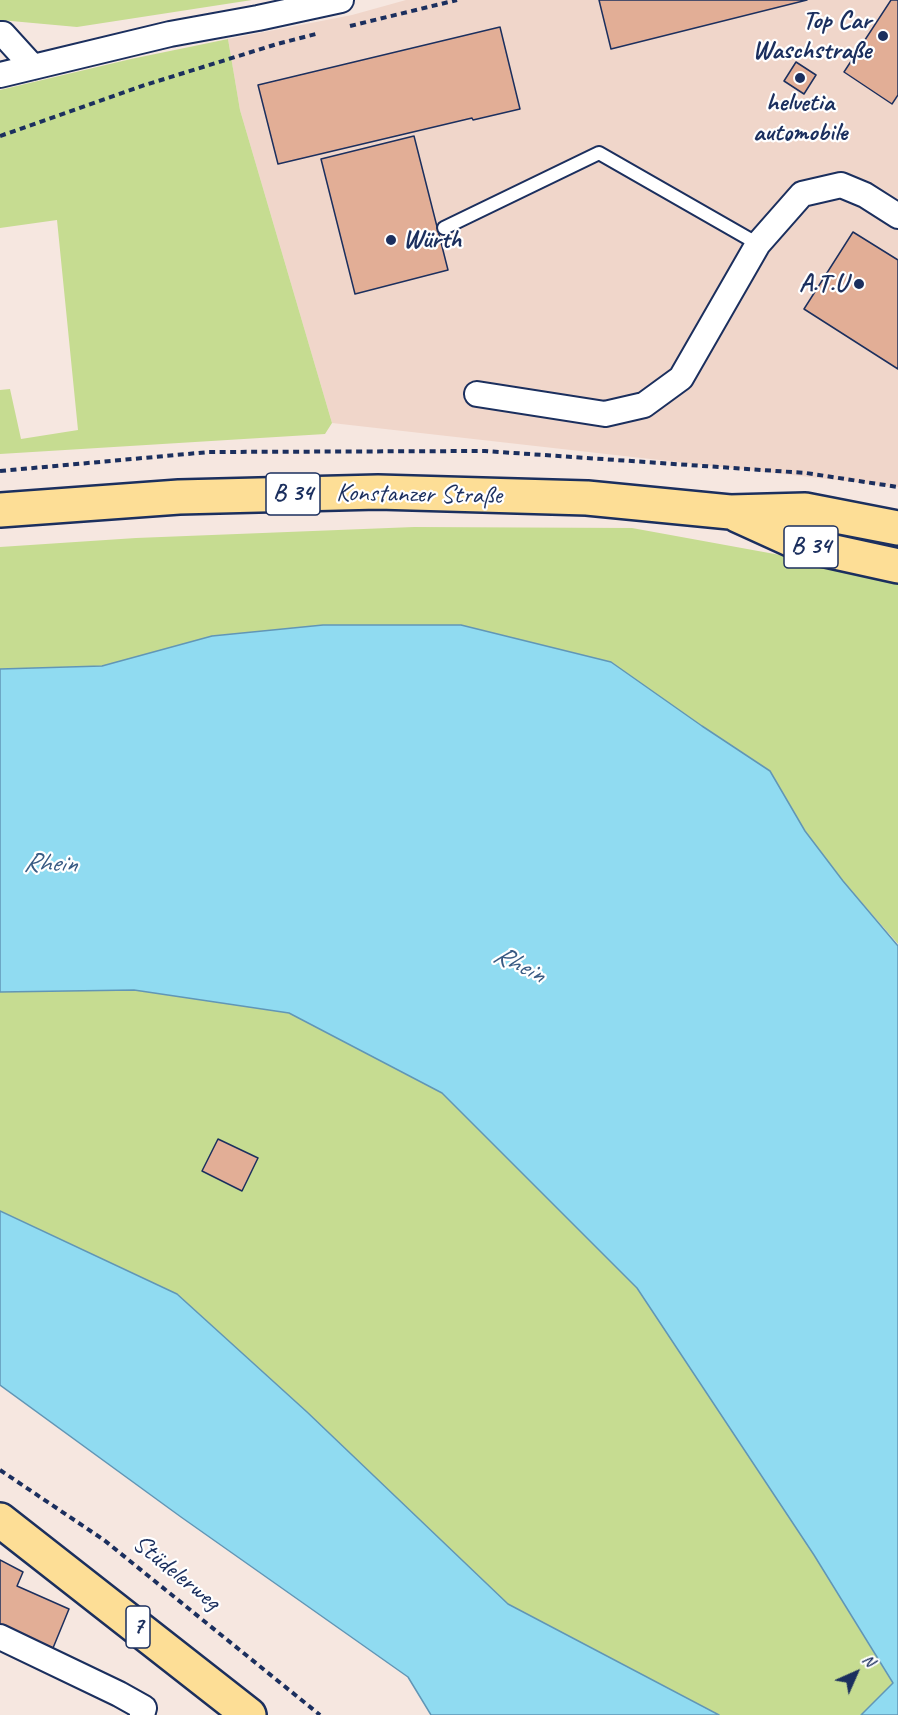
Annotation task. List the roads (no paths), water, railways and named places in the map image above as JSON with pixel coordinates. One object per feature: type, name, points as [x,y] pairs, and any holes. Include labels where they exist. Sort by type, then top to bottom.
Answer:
[{"type":"main road","name":"Konstanzer Straße","points":[[0,510],[179,497],[378,492],[587,498],[730,512],[805,510],[898,528]]},
{"type":"main road","name":"Konstanzer Straße","points":[[730,512],[803,545],[898,566]]},
{"type":"main road","name":"7","points":[[0,1520],[249,1715]]},
{"type":"street","points":[[0,75],[170,34],[341,0]]},
{"type":"street","points":[[0,34],[3,34],[33,67]]},
{"type":"street","points":[[477,394],[604,414],[644,405],[681,378],[758,244],[802,194],[841,185],[865,195],[898,216]]},
{"type":"street","points":[[0,1637],[120,1694],[144,1708],[142,1715]]},
{"type":"lane","points":[[444,228],[599,153],[758,244]]},
{"type":"water","name":"Rhein","points":[[323,625],[461,625],[611,662],[770,771],[805,831],[843,881],[898,946],[898,1715],[861,1715],[893,1683],[814,1555],[637,1288],[442,1093],[289,1013],[134,990],[0,992],[0,669],[102,666],[212,636]]},
{"type":"water","points":[[0,1211],[177,1294],[307,1412],[508,1604],[719,1715],[431,1715],[408,1677],[181,1517],[0,1385]]},
{"type":"place","name":"Top Car Waschstraße","points":[[883,36]]},
{"type":"place","name":"helvetia automobile","points":[[800,78]]},
{"type":"place","name":"Würth","points":[[391,240]]},
{"type":"place","name":"A.T.U","points":[[859,284]]}]
